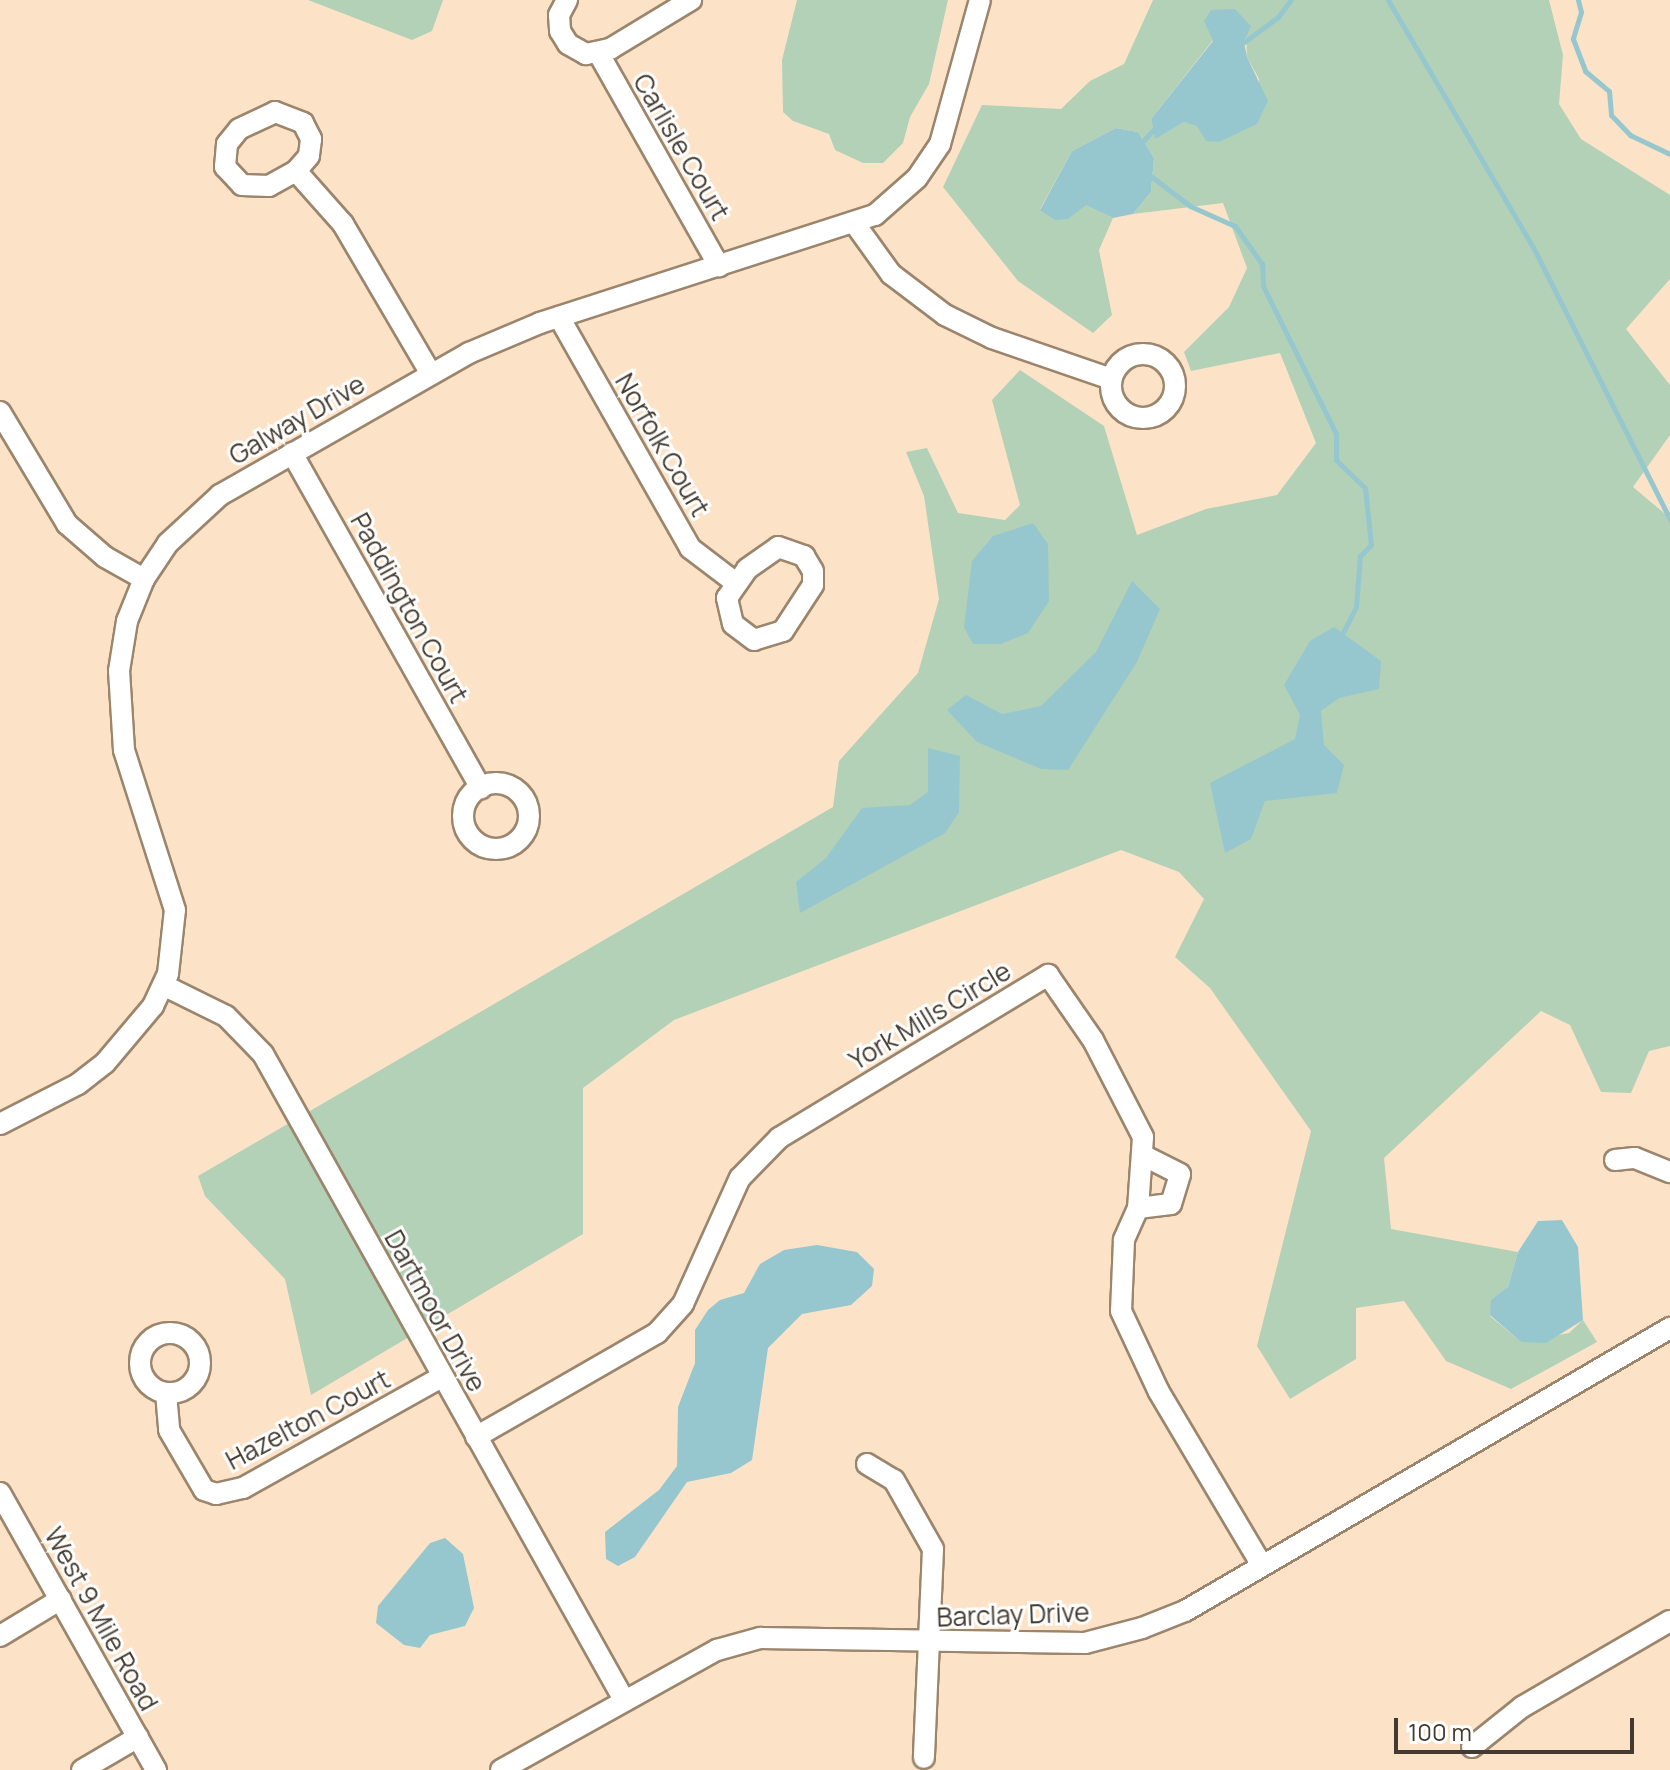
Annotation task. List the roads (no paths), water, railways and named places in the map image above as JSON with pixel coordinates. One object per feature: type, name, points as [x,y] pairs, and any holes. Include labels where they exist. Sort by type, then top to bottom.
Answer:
[{"type":"street","points":[[567,0],[559,15],[564,38],[586,54],[599,54]]},
{"type":"street","name":"Carlisle Court","points":[[691,0],[599,54],[719,266]]},
{"type":"street","name":"Galway Drive","points":[[0,1124],[78,1084],[105,1063],[131,1037],[163,985],[173,949],[175,910],[124,750],[119,671],[127,621],[144,579],[168,543],[196,515],[292,453],[431,374],[502,338],[875,215],[917,178],[940,144],[980,0]]},
{"type":"street","points":[[290,114],[303,123],[311,139],[309,156],[296,171],[269,186],[247,187],[229,175],[225,150],[235,133],[259,117],[290,114]]},
{"type":"street","points":[[296,171],[343,224],[431,374]]},
{"type":"street","points":[[855,224],[891,274],[945,315],[992,338],[1111,379]]},
{"type":"street","name":"Norfolk Court","points":[[559,317],[690,548],[736,583]]},
{"type":"street","points":[[0,412],[67,524],[105,557],[144,579]]},
{"type":"street","name":"Paddington Court","points":[[292,453],[481,788]]},
{"type":"street","points":[[778,547],[804,556],[814,576],[787,627],[763,641],[745,637],[731,620],[727,598],[736,583],[762,555],[778,547]]},
{"type":"street","name":"York Mills Circle","points":[[476,1437],[657,1333],[683,1304],[740,1178],[779,1138],[1048,975],[1126,1097],[1145,1156],[1138,1208],[1124,1240],[1121,1311],[1159,1392],[1261,1564]]},
{"type":"street","name":"Dartmoor Drive","points":[[163,985],[226,1016],[263,1054],[624,1700]]},
{"type":"street","points":[[1138,1208],[1171,1204],[1180,1174],[1145,1156]]},
{"type":"street","points":[[1615,1160],[1635,1158],[1670,1172]]},
{"type":"street","name":"Barclay Drive","points":[[501,1770],[717,1650],[760,1638],[933,1644],[1085,1643],[1185,1611],[1670,1328]]},
{"type":"street","name":"Hazelton Court","points":[[166,1393],[169,1430],[204,1490],[216,1494],[243,1488],[442,1377]]},
{"type":"street","points":[[867,1464],[894,1480],[933,1549],[933,1644],[924,1758]]},
{"type":"street","name":"West 9 Mile Road","points":[[0,1493],[156,1770]]},
{"type":"street","points":[[0,1636],[61,1599]]},
{"type":"street","points":[[1472,1747],[1522,1707],[1670,1621]]},
{"type":"street","points":[[82,1770],[138,1737]]},
{"type":"water","points":[[1235,9],[1251,26],[1244,42],[1247,57],[1268,101],[1257,124],[1219,142],[1206,141],[1197,126],[1184,122],[1155,139],[1151,119],[1213,41],[1204,21],[1211,10]]},
{"type":"water","points":[[1116,128],[1138,132],[1154,158],[1151,192],[1133,214],[1113,218],[1086,205],[1068,219],[1055,220],[1040,210],[1072,151]]},
{"type":"water","points":[[1033,523],[1048,544],[1049,601],[1028,633],[1001,644],[973,644],[964,627],[972,561],[993,536]]},
{"type":"water","points":[[1132,581],[1160,609],[1137,662],[1068,770],[1041,769],[977,742],[947,710],[966,695],[1002,714],[1041,706],[1096,652]]},
{"type":"water","points":[[1334,627],[1381,661],[1379,689],[1339,698],[1321,711],[1324,745],[1344,765],[1337,793],[1265,801],[1251,839],[1225,853],[1210,783],[1295,739],[1300,715],[1284,685],[1310,641]]},
{"type":"water","points":[[928,748],[960,756],[959,812],[945,833],[800,913],[796,882],[826,858],[862,808],[910,805],[928,792]]},
{"type":"water","points":[[1562,1220],[1578,1247],[1583,1320],[1546,1343],[1521,1342],[1490,1315],[1491,1300],[1508,1287],[1518,1252],[1538,1221]]},
{"type":"water","points":[[817,1245],[857,1252],[874,1269],[872,1286],[851,1305],[802,1314],[768,1348],[752,1460],[731,1473],[687,1482],[635,1557],[618,1566],[606,1559],[605,1532],[659,1490],[677,1466],[678,1407],[695,1363],[695,1330],[708,1310],[720,1300],[744,1293],[760,1264],[784,1250]]},
{"type":"water","points":[[445,1538],[463,1554],[474,1608],[465,1626],[430,1635],[420,1648],[404,1645],[376,1623],[378,1606],[430,1543]]},
{"type":"waterway","points":[[1244,42],[1278,17],[1291,0]]},
{"type":"waterway","points":[[1388,0],[1533,247],[1670,519]]},
{"type":"waterway","points":[[1578,0],[1581,12],[1573,39],[1585,71],[1609,91],[1611,115],[1630,135],[1670,154]]},
{"type":"waterway","points":[[1144,140],[1154,129]]},
{"type":"waterway","points":[[1152,177],[1190,206],[1235,226],[1262,264],[1263,286],[1336,434],[1336,460],[1365,488],[1371,545],[1360,556],[1356,607],[1343,632]]}]
